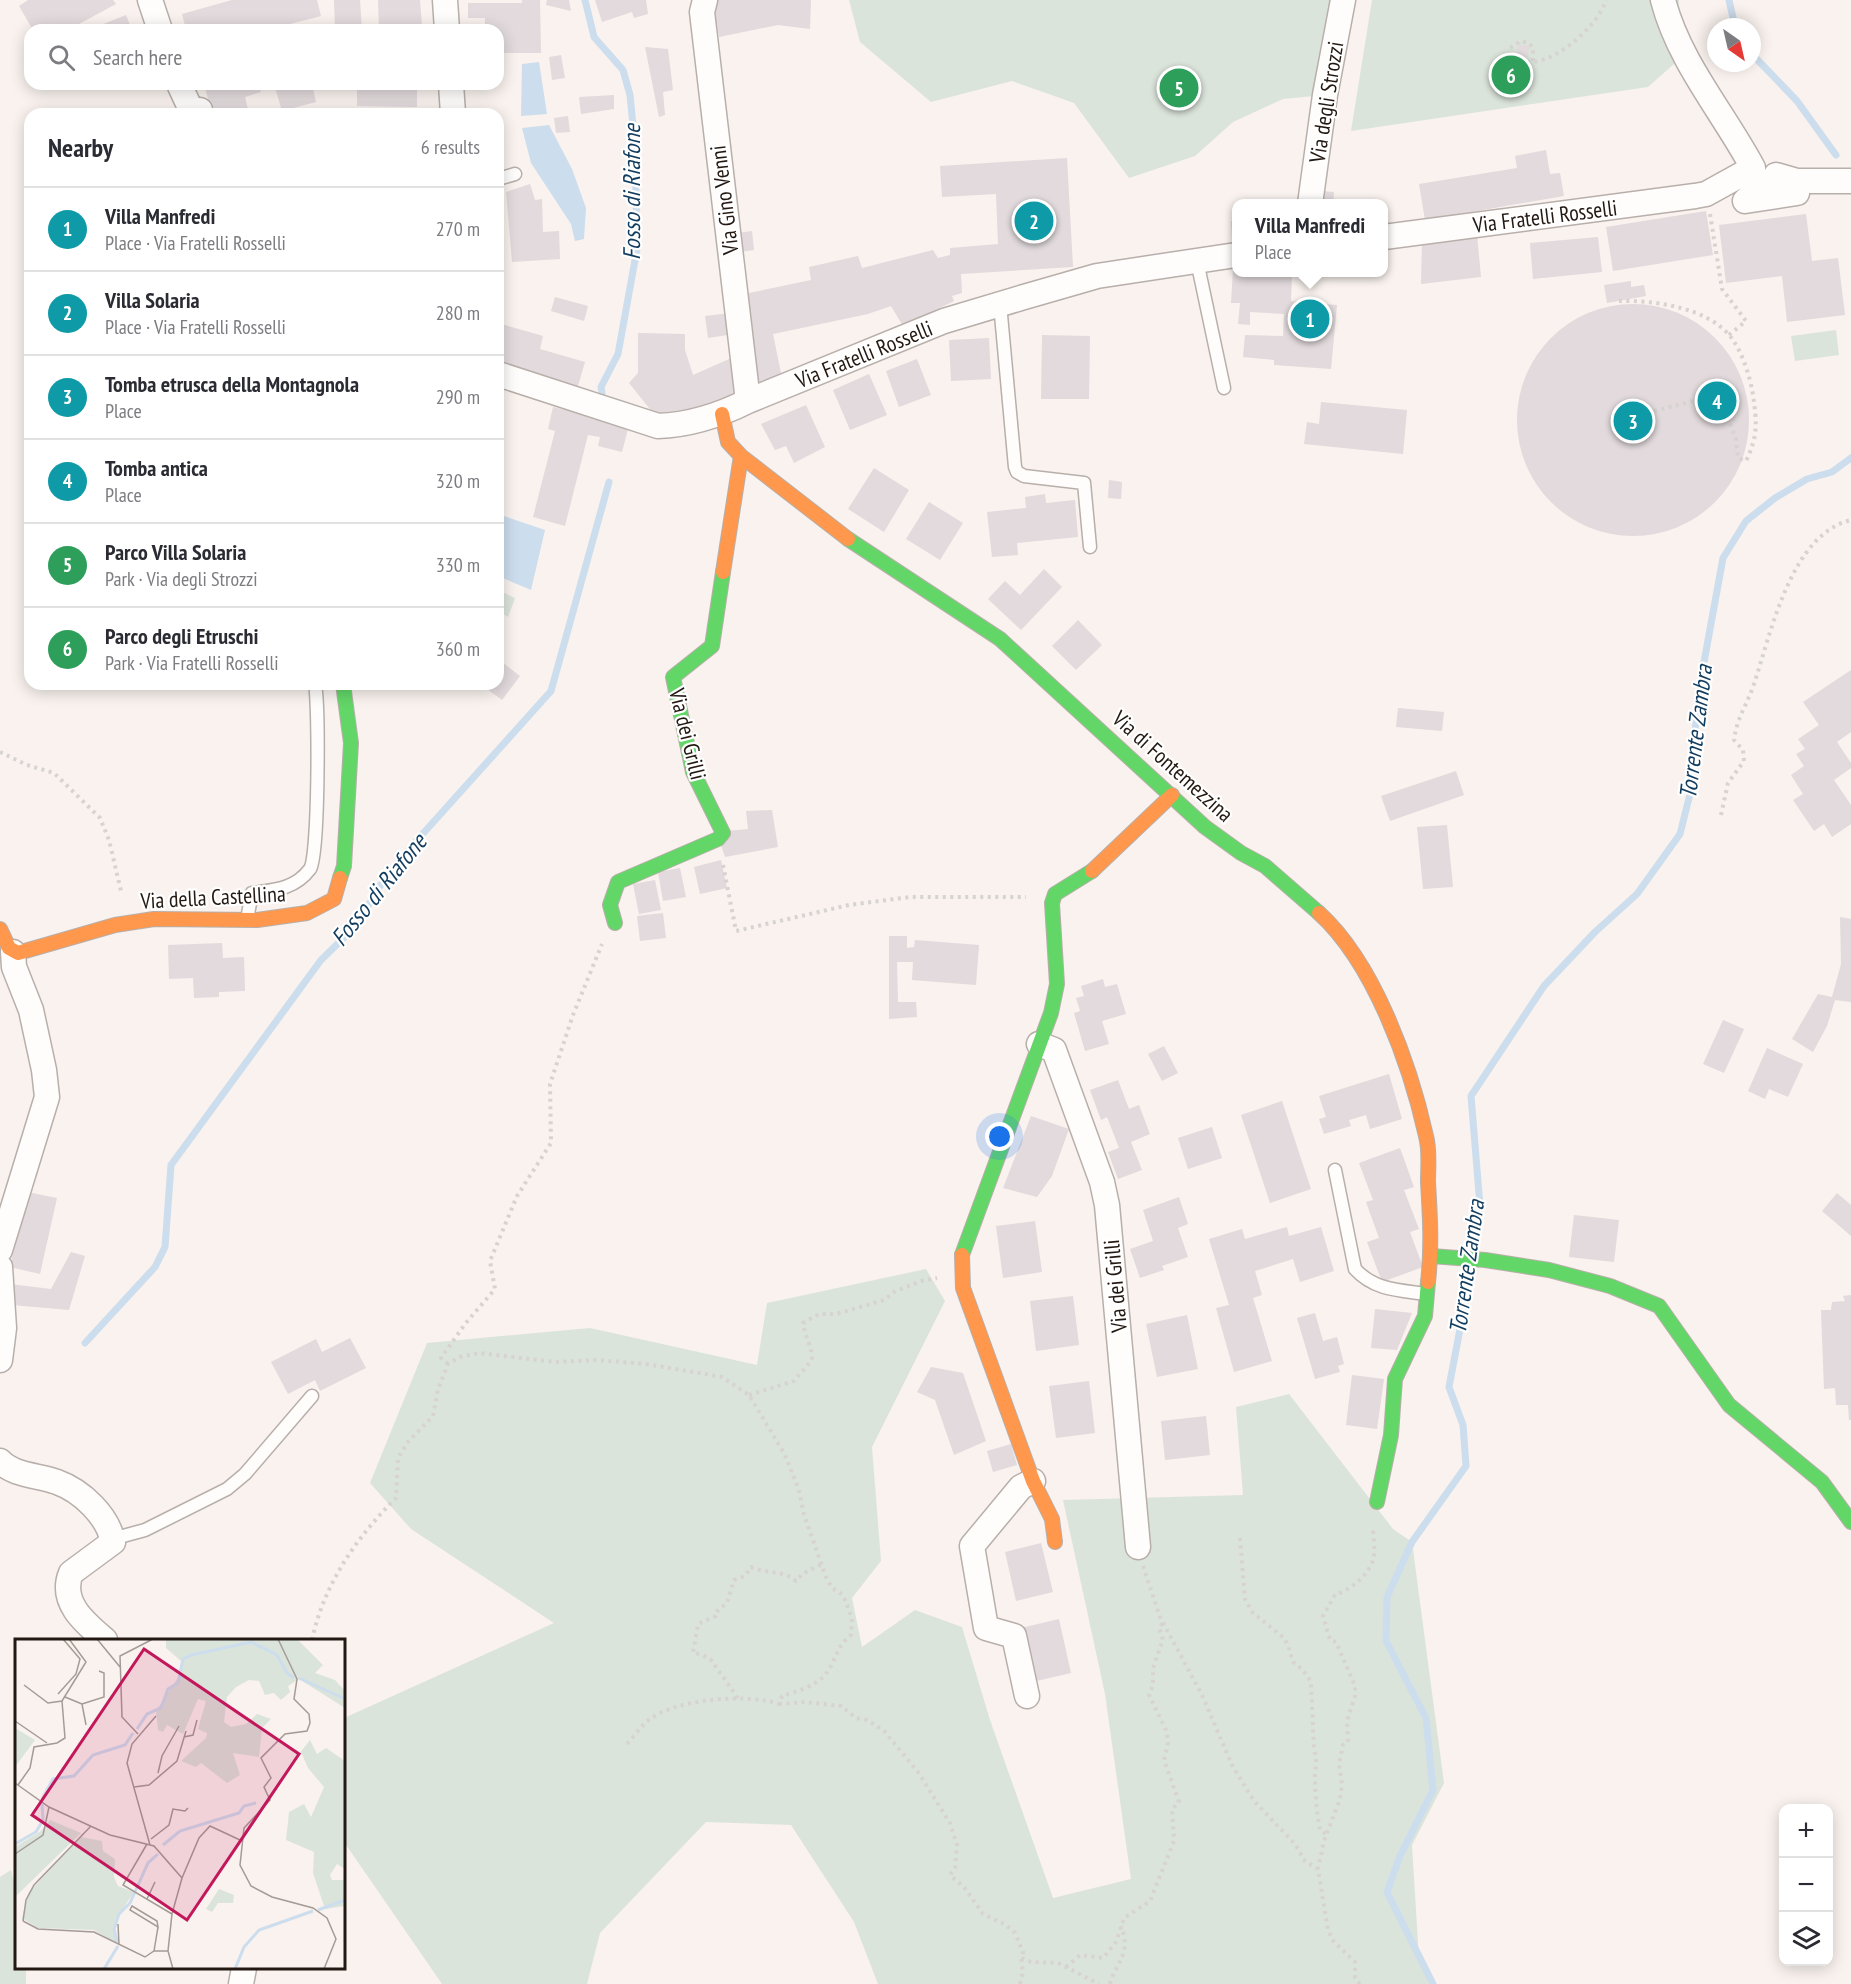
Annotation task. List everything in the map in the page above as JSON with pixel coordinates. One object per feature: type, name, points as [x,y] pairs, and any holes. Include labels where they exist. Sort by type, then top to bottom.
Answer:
[{"type":"street","points":[[150,0],[158,24]]},
{"type":"street","points":[[167,0],[174,24]]},
{"type":"street","points":[[445,0],[447,24]]},
{"type":"street","name":"Via Gino Venni","points":[[705,0],[702,12],[748,401]]},
{"type":"street","name":"Via degli Strozzi","points":[[1311,199],[1325,95],[1343,0]]},
{"type":"street","points":[[1663,0],[1672,31],[1686,60],[1753,168],[1797,181],[1851,181]]},
{"type":"street","points":[[182,90],[190,108]]},
{"type":"street","points":[[194,90],[200,108]]},
{"type":"street","points":[[451,90],[453,108]]},
{"type":"street","name":"Via Fratelli Rosselli","points":[[1388,236],[1701,195],[1753,168]]},
{"type":"street","name":"Via Fratelli Rosselli","points":[[504,376],[658,426],[675,425],[722,414],[748,401],[944,321],[1097,276],[1232,256]]},
{"type":"street","name":"Via di Fontemezzina","points":[[722,414],[728,442],[741,456],[814,515],[894,571],[1000,639],[1205,827],[1241,853],[1266,866],[1295,891],[1334,927],[1357,956],[1397,1040],[1427,1138],[1431,1256],[1425,1316],[1395,1379],[1391,1435],[1377,1502]]},
{"type":"street","name":"Via dei Grilli","points":[[718,839],[723,833],[693,772],[673,677],[712,646],[741,456]]},
{"type":"street","name":"Via della Castellina","points":[[13,952],[27,951],[115,925],[154,919],[247,920],[307,913],[334,898],[344,867],[351,743],[344,690]]},
{"type":"street","points":[[1055,1542],[1052,1519],[1033,1480],[963,1288],[962,1252],[1039,1044],[1057,984],[1054,898],[1066,886],[1092,871],[1172,795]]},
{"type":"street","points":[[615,923],[610,905],[618,882],[718,839]]},
{"type":"street","points":[[0,929],[13,952],[14,967],[31,1010],[45,1070],[47,1097],[40,1130],[0,1250]]},
{"type":"street","name":"Via dei Grilli","points":[[1039,1044],[1054,1050],[1102,1182],[1107,1206],[1138,1547]]},
{"type":"street","points":[[1431,1256],[1490,1259],[1588,1280],[1643,1296],[1659,1306],[1729,1405],[1815,1476],[1851,1522]]},
{"type":"street","points":[[0,1267],[4,1328],[0,1360]]},
{"type":"street","points":[[0,1461],[29,1476],[57,1482],[78,1494],[105,1519],[112,1539],[110,1546],[82,1563],[71,1573],[68,1580],[69,1600],[76,1612],[103,1639]]},
{"type":"street","points":[[1027,1696],[1014,1636],[986,1628],[972,1546],[1022,1487],[1033,1480]]},
{"type":"street","points":[[241,1984],[244,1969]]},
{"type":"lane","points":[[504,177],[515,174]]},
{"type":"lane","points":[[1197,261],[1224,388]]},
{"type":"lane","points":[[1000,304],[1015,467],[1017,472],[1024,476],[1084,483],[1090,547]]},
{"type":"lane","points":[[247,920],[252,894],[296,884],[311,867],[318,760],[316,690]]},
{"type":"lane","points":[[1335,1170],[1355,1269],[1366,1281],[1383,1288],[1427,1294]]},
{"type":"lane","points":[[112,1539],[146,1530],[227,1489],[250,1469],[312,1396]]},
{"type":"path","points":[[1533,61],[1533,48],[1529,43],[1521,41],[1510,48],[1511,58],[1517,62],[1533,61],[1562,51],[1579,38],[1598,18],[1606,0]]},
{"type":"path","points":[[1701,195],[1698,208],[1710,208],[1722,289],[1746,321],[1729,335]]},
{"type":"path","points":[[1619,301],[1661,302],[1704,317],[1729,335],[1747,374],[1756,412],[1757,431],[1746,461],[1738,458],[1736,439],[1727,416],[1732,401],[1710,390],[1701,399],[1654,411]]},
{"type":"path","points":[[1701,399],[1704,406],[1727,416]]},
{"type":"path","points":[[1721,815],[1728,783],[1744,761],[1743,750],[1734,741],[1736,723],[1754,686],[1779,603],[1812,542],[1838,523],[1851,520]]},
{"type":"path","points":[[0,752],[27,765],[54,773],[100,818],[109,840],[121,891]]},
{"type":"path","points":[[718,839],[736,931],[849,905],[910,897],[1054,898]]},
{"type":"path","points":[[448,1364],[441,1358],[465,1324],[495,1289],[490,1261],[517,1196],[551,1143],[550,1084],[596,955],[615,923]]},
{"type":"path","points":[[749,1395],[794,1381],[803,1371],[812,1360],[812,1349],[803,1323],[819,1314],[836,1314],[884,1300],[894,1292],[921,1281],[963,1277]]},
{"type":"path","points":[[312,1639],[317,1615],[338,1570],[366,1528],[396,1498],[398,1458],[408,1442],[433,1416],[438,1389],[448,1364],[460,1357],[479,1353],[530,1361],[597,1360],[646,1364],[722,1377],[749,1395],[785,1455],[799,1490],[804,1515],[822,1564],[832,1587],[843,1595],[852,1618],[851,1635],[842,1641],[825,1676],[800,1691],[782,1696],[780,1704]]},
{"type":"path","points":[[1360,1984],[1354,1978],[1355,1962],[1334,1942],[1328,1930],[1318,1869],[1326,1834],[1340,1799],[1342,1784],[1340,1754],[1342,1745],[1348,1742],[1347,1721],[1355,1695],[1355,1686],[1336,1642],[1330,1640],[1323,1616],[1335,1595],[1344,1592],[1362,1577],[1373,1560],[1373,1517]]},
{"type":"path","points":[[1240,1538],[1245,1599],[1253,1614],[1283,1638],[1288,1645],[1293,1662],[1303,1670],[1311,1683],[1314,1750],[1317,1758],[1315,1775],[1317,1814],[1320,1830],[1326,1834]]},
{"type":"path","points":[[1138,1547],[1163,1623],[1202,1695],[1222,1746],[1249,1793],[1268,1818],[1295,1844],[1305,1861],[1318,1869]]},
{"type":"path","points":[[738,1698],[711,1660],[701,1654],[693,1653],[698,1624],[716,1617],[716,1612],[727,1603],[734,1580],[745,1576],[751,1567],[758,1571],[787,1575],[796,1581],[802,1574],[822,1564]]},
{"type":"path","points":[[1066,1967],[1080,1955],[1103,1958],[1110,1952],[1124,1918],[1150,1901],[1174,1841],[1172,1809],[1179,1802],[1164,1760],[1168,1743],[1167,1732],[1149,1695],[1153,1668],[1163,1640],[1159,1627],[1163,1623]]},
{"type":"path","points":[[624,1748],[646,1721],[682,1704],[738,1698],[766,1700],[780,1704],[805,1702],[842,1706],[856,1718],[867,1720],[884,1731],[918,1772],[950,1822],[957,1845],[955,1869],[950,1875],[964,1887],[983,1914],[1006,1925],[1015,1933],[1023,1952],[1021,1958],[1023,1972],[1020,1984]]},
{"type":"path","points":[[1110,1984],[1123,1960],[1125,1946],[1121,1926]]},
{"type":"path","points":[[1021,1958],[1031,1962],[1049,1960],[1099,1984]]},
{"type":"shaded area","points":[[849,0],[1343,0],[1325,95],[1283,99],[1233,122],[1195,156],[1129,178],[1074,103],[1012,81],[931,102],[860,42]]},
{"type":"shaded area","points":[[1372,0],[1679,0],[1674,64],[1648,87],[1351,131]]},
{"type":"shaded area","points":[[1836,330],[1839,355],[1795,361],[1791,336]]},
{"type":"shaded area","points":[[504,593],[515,598],[508,617],[504,615]]},
{"type":"shaded area","points":[[926,1269],[945,1301],[872,1447],[881,1561],[852,1598],[862,1647],[915,1610],[962,1627],[990,1720],[1053,1898],[1131,1879],[1105,1694],[1063,1500],[1243,1495],[1236,1407],[1289,1394],[1393,1529],[1412,1542],[1444,1783],[1412,1845],[1419,1959],[1429,1984],[878,1984],[854,1922],[791,1825],[706,1822],[600,1933],[587,1984],[442,1984],[345,1843],[345,1718],[554,1623],[411,1529],[370,1483],[427,1343],[590,1328],[757,1365],[767,1303]]},
{"type":"shaded area","points":[[11,1870],[15,1886],[15,1969],[26,1969],[26,1984],[0,1984],[0,1877]]},
{"type":"water","points":[[539,62],[547,114],[521,116],[522,64]]},
{"type":"water","points":[[549,125],[572,169],[586,208],[584,239],[575,241],[571,224],[531,163],[522,128]]},
{"type":"water","points":[[504,516],[545,530],[531,590],[504,579]]},
{"type":"building","points":[[28,0],[113,0],[116,4],[79,24],[30,24],[19,6]]},
{"type":"building","points":[[232,0],[317,0],[321,16],[290,24],[184,24],[182,14]]},
{"type":"building","points":[[334,0],[360,0],[362,24],[335,24]]},
{"type":"building","points":[[378,0],[420,0],[422,24],[379,24]]},
{"type":"building","points":[[522,0],[540,0],[541,53],[504,53],[504,24],[485,24],[485,18],[468,18],[468,3],[522,3]]},
{"type":"building","points":[[547,0],[569,0],[571,11],[546,5]]},
{"type":"building","points":[[595,0],[646,0],[648,14],[634,18],[632,12],[602,22]]},
{"type":"building","points":[[710,0],[811,0],[810,29],[778,25],[719,37],[717,23],[704,23]]},
{"type":"building","points":[[126,15],[130,24],[103,24]]},
{"type":"building","points":[[1518,45],[1529,46],[1528,57],[1517,55]]},
{"type":"building","points":[[645,47],[668,49],[673,90],[663,92],[665,115],[659,117]]},
{"type":"building","points":[[561,55],[565,78],[552,80],[549,57]]},
{"type":"building","points":[[206,90],[260,90],[261,92],[245,97],[248,108],[210,108]]},
{"type":"building","points":[[276,90],[313,90],[316,102],[293,108],[281,108]]},
{"type":"building","points":[[357,90],[417,90],[417,107],[357,106]]},
{"type":"building","points":[[614,95],[614,109],[581,114],[579,97]]},
{"type":"building","points":[[568,116],[570,132],[556,133],[554,118]]},
{"type":"building","points":[[1546,150],[1550,174],[1560,173],[1564,196],[1425,220],[1419,184],[1517,168],[1515,156]]},
{"type":"building","points":[[1067,158],[1073,267],[961,274],[962,293],[952,296],[954,301],[903,326],[891,306],[868,314],[773,334],[782,378],[750,392],[740,295],[811,280],[809,267],[858,256],[862,268],[933,250],[938,258],[950,255],[950,248],[998,244],[996,194],[942,197],[940,166]]},
{"type":"building","points":[[530,184],[535,200],[542,199],[543,232],[559,231],[560,259],[512,262],[506,192]]},
{"type":"building","points":[[1320,191],[1334,192],[1333,199],[1319,199]]},
{"type":"building","points":[[1706,211],[1713,255],[1613,271],[1606,227]]},
{"type":"building","points":[[1806,214],[1812,261],[1838,258],[1845,315],[1787,322],[1782,276],[1726,283],[1719,225]]},
{"type":"building","points":[[752,231],[754,250],[740,252],[737,233]]},
{"type":"building","points":[[1477,235],[1481,277],[1421,284],[1422,243]]},
{"type":"building","points":[[1598,237],[1602,272],[1533,279],[1530,243]]},
{"type":"building","points":[[1233,277],[1292,277],[1291,301],[1337,305],[1331,369],[1274,365],[1274,360],[1243,357],[1245,335],[1283,336],[1284,314],[1250,312],[1250,325],[1238,324],[1240,303],[1231,303]]},
{"type":"building","points":[[1631,281],[1631,287],[1644,285],[1646,296],[1607,303],[1604,285]]},
{"type":"building","points":[[555,297],[588,306],[584,321],[551,311]]},
{"type":"building","points":[[1633,304],[1656,306],[1688,318],[1707,330],[1723,346],[1744,386],[1749,420],[1747,443],[1735,475],[1723,494],[1707,510],[1667,531],[1633,536],[1610,534],[1578,522],[1559,510],[1543,494],[1522,454],[1517,420],[1519,397],[1531,365],[1543,346],[1559,330],[1599,309]]},
{"type":"building","points":[[731,313],[734,334],[708,338],[705,316]]},
{"type":"building","points":[[504,325],[543,336],[540,349],[585,362],[578,386],[504,366]]},
{"type":"building","points":[[638,333],[685,334],[685,350],[693,375],[736,356],[742,392],[697,415],[657,418],[629,383],[638,373]]},
{"type":"building","points":[[1042,335],[1090,336],[1089,399],[1041,399]]},
{"type":"building","points":[[989,338],[991,379],[951,381],[949,340]]},
{"type":"building","points":[[917,359],[931,395],[899,407],[886,371]]},
{"type":"building","points":[[869,374],[887,415],[850,430],[833,390]]},
{"type":"building","points":[[1321,402],[1407,410],[1403,454],[1304,444],[1307,422],[1319,424]]},
{"type":"building","points":[[806,405],[825,447],[794,463],[786,446],[775,450],[761,424]]},
{"type":"building","points":[[553,407],[629,425],[622,452],[598,446],[600,437],[588,435],[565,526],[533,517],[555,431],[548,429]]},
{"type":"building","points":[[874,468],[909,490],[884,532],[848,509]]},
{"type":"building","points":[[1109,480],[1122,482],[1121,499],[1108,498]]},
{"type":"building","points":[[1045,494],[1046,503],[1075,500],[1078,537],[1017,543],[1018,555],[992,557],[987,512],[1026,508],[1025,497]]},
{"type":"building","points":[[929,502],[963,523],[940,560],[906,539]]},
{"type":"building","points":[[1044,569],[1062,587],[1021,630],[988,599],[1005,581],[1020,595]]},
{"type":"building","points":[[1078,620],[1102,645],[1076,670],[1052,646]]},
{"type":"building","points":[[504,664],[520,676],[502,700],[488,690],[504,690]]},
{"type":"building","points":[[1851,670],[1851,732],[1837,742],[1851,763],[1851,768],[1834,780],[1851,805],[1851,824],[1832,837],[1824,824],[1814,831],[1793,800],[1803,794],[1791,775],[1804,766],[1796,754],[1805,749],[1798,739],[1819,725],[1803,702]]},
{"type":"building","points":[[1398,708],[1444,712],[1442,731],[1396,727]]},
{"type":"building","points":[[1456,771],[1464,795],[1390,821],[1381,796]]},
{"type":"building","points":[[772,810],[778,847],[725,857],[721,845],[726,831],[748,829],[746,811]]},
{"type":"building","points":[[1447,825],[1453,887],[1423,889],[1417,827]]},
{"type":"building","points":[[721,860],[727,888],[700,894],[694,867]]},
{"type":"building","points":[[680,868],[686,897],[663,901],[658,872]]},
{"type":"building","points":[[655,880],[661,910],[639,914],[633,884]]},
{"type":"building","points":[[663,913],[666,938],[640,941],[637,916]]},
{"type":"building","points":[[1840,917],[1851,919],[1851,1002],[1835,1000],[1827,1026],[1813,1052],[1792,1039],[1818,994],[1832,997],[1841,964]]},
{"type":"building","points":[[889,936],[907,936],[907,948],[914,947],[915,940],[979,945],[976,985],[912,980],[913,962],[897,962],[898,1002],[916,1002],[917,1017],[889,1019]]},
{"type":"building","points":[[222,943],[223,958],[244,957],[245,991],[219,992],[219,997],[194,998],[193,978],[169,979],[168,945]]},
{"type":"building","points":[[1103,979],[1105,987],[1117,984],[1126,1014],[1102,1021],[1109,1044],[1085,1051],[1074,1013],[1080,1011],[1076,998],[1084,996],[1081,986]]},
{"type":"building","points":[[1723,1020],[1744,1029],[1724,1073],[1703,1064]]},
{"type":"building","points":[[1164,1046],[1178,1073],[1162,1081],[1148,1054]]},
{"type":"building","points":[[1767,1048],[1803,1064],[1788,1097],[1769,1089],[1765,1099],[1748,1091]]},
{"type":"building","points":[[1389,1074],[1402,1119],[1370,1129],[1366,1115],[1349,1120],[1351,1126],[1324,1134],[1319,1119],[1326,1117],[1319,1096]]},
{"type":"building","points":[[1118,1080],[1129,1109],[1139,1105],[1150,1134],[1131,1142],[1142,1170],[1118,1179],[1108,1152],[1119,1148],[1107,1117],[1101,1120],[1090,1090]]},
{"type":"building","points":[[1282,1101],[1311,1189],[1270,1203],[1241,1115]]},
{"type":"building","points":[[1031,1116],[1069,1129],[1052,1176],[1037,1197],[1003,1188]]},
{"type":"building","points":[[1212,1127],[1222,1158],[1188,1169],[1178,1138]]},
{"type":"building","points":[[1400,1148],[1414,1187],[1404,1190],[1419,1229],[1410,1232],[1423,1267],[1382,1282],[1367,1242],[1379,1238],[1366,1202],[1373,1200],[1359,1163]]},
{"type":"building","points":[[27,1192],[57,1198],[40,1274],[10,1267]]},
{"type":"building","points":[[1837,1193],[1851,1205],[1851,1236],[1822,1211]]},
{"type":"building","points":[[1179,1197],[1188,1224],[1178,1228],[1188,1257],[1162,1266],[1164,1270],[1140,1278],[1130,1249],[1153,1241],[1143,1210]]},
{"type":"building","points":[[1574,1215],[1619,1220],[1614,1262],[1569,1257]]},
{"type":"building","points":[[1035,1221],[1042,1272],[1003,1278],[996,1226]]},
{"type":"building","points":[[1287,1227],[1289,1236],[1321,1227],[1334,1271],[1300,1282],[1293,1259],[1255,1271],[1262,1295],[1253,1298],[1272,1361],[1234,1372],[1216,1308],[1229,1305],[1209,1239],[1242,1229],[1245,1239]]},
{"type":"building","points":[[71,1252],[85,1256],[69,1310],[12,1305],[10,1284],[51,1289]]},
{"type":"building","points":[[1851,1295],[1851,1420],[1849,1420],[1848,1405],[1836,1405],[1835,1388],[1824,1389],[1821,1310],[1831,1310],[1832,1302],[1845,1301],[1843,1296]]},
{"type":"building","points":[[1073,1296],[1079,1345],[1036,1351],[1030,1301]]},
{"type":"building","points":[[1375,1309],[1412,1313],[1397,1350],[1371,1348]]},
{"type":"building","points":[[1315,1313],[1323,1341],[1337,1337],[1344,1364],[1338,1366],[1340,1372],[1315,1379],[1297,1318]]},
{"type":"building","points":[[1187,1315],[1198,1369],[1157,1377],[1146,1324]]},
{"type":"building","points":[[350,1338],[366,1368],[320,1391],[315,1380],[288,1394],[271,1362],[316,1339],[322,1352]]},
{"type":"building","points":[[931,1367],[963,1373],[986,1441],[954,1455],[935,1400],[917,1392]]},
{"type":"building","points":[[1352,1375],[1384,1379],[1377,1429],[1346,1425]]},
{"type":"building","points":[[1089,1381],[1095,1433],[1056,1438],[1049,1386]]},
{"type":"building","points":[[1206,1416],[1210,1455],[1165,1460],[1161,1421]]},
{"type":"building","points":[[1011,1444],[1017,1465],[993,1472],[987,1451]]},
{"type":"building","points":[[1041,1543],[1053,1592],[1016,1601],[1005,1552]]},
{"type":"building","points":[[1059,1619],[1071,1673],[1032,1682],[1021,1628]]},
{"type":"waterway","name":"Fosso di Riafone","points":[[585,0],[594,37],[623,70],[630,95],[635,146],[637,249],[618,354],[601,387],[602,393]]},
{"type":"waterway","name":"Torrente Zambra","points":[[1729,0],[1733,18]]},
{"type":"waterway","name":"Torrente Zambra","points":[[1761,63],[1797,101],[1836,155]]},
{"type":"waterway","name":"Torrente Zambra","points":[[1474,1249],[1480,1206],[1471,1096],[1544,986],[1595,932],[1637,894],[1680,834],[1695,774],[1695,731],[1700,684],[1723,558],[1746,521],[1775,498],[1807,479],[1832,472],[1851,458]]},
{"type":"waterway","name":"Fosso di Riafone","points":[[85,1343],[155,1267],[165,1247],[171,1165],[321,960],[360,922],[376,891],[402,857],[551,691],[609,482]]},
{"type":"waterway","name":"Torrente Zambra","points":[[1433,1984],[1387,1892],[1400,1856],[1433,1790],[1426,1718],[1386,1641],[1387,1597],[1412,1542],[1466,1466],[1463,1425],[1449,1387],[1472,1266]]},
{"type":"traffic: fast","points":[[848,539],[1000,639],[1205,827],[1241,853],[1265,866],[1319,913]]},
{"type":"traffic: fast","points":[[615,923],[610,905],[618,882],[718,839],[723,833],[693,772],[673,677],[712,646],[723,572]]},
{"type":"traffic: fast","points":[[340,878],[344,866],[351,743],[344,690]]},
{"type":"traffic: fast","points":[[962,1255],[1051,1013],[1057,984],[1052,903],[1055,894],[1092,871]]},
{"type":"traffic: fast","points":[[1431,1256],[1485,1260],[1549,1270],[1610,1286],[1659,1306],[1729,1405],[1822,1482],[1851,1522]]},
{"type":"traffic: fast","points":[[1377,1502],[1391,1435],[1395,1379],[1425,1316],[1428,1282]]},
{"type":"traffic: slow","points":[[722,414],[728,442],[741,456],[848,539]]},
{"type":"traffic: slow","points":[[723,572],[741,456]]},
{"type":"traffic: slow","points":[[1092,871],[1172,795]]},
{"type":"traffic: slow","points":[[0,929],[9,948],[18,953],[115,925],[154,919],[257,920],[307,913],[334,899],[340,878]]},
{"type":"traffic: slow","points":[[1319,913],[1339,934],[1373,987],[1400,1047],[1419,1108],[1428,1147],[1430,1219],[1428,1282]]},
{"type":"traffic: slow","points":[[962,1255],[963,1288],[1033,1481],[1052,1519],[1055,1542]]},
{"type":"place","name":"Parco degli Etruschi","points":[[1511,75]]},
{"type":"place","name":"Parco Villa Solaria","points":[[1179,88]]},
{"type":"place","name":"Villa Solaria","points":[[1034,221]]},
{"type":"place","name":"Villa Manfredi","points":[[1310,319]]},
{"type":"place","name":"Tomba antica","points":[[1717,401]]},
{"type":"place","name":"Tomba etrusca della Montagnola","points":[[1633,421]]}]
